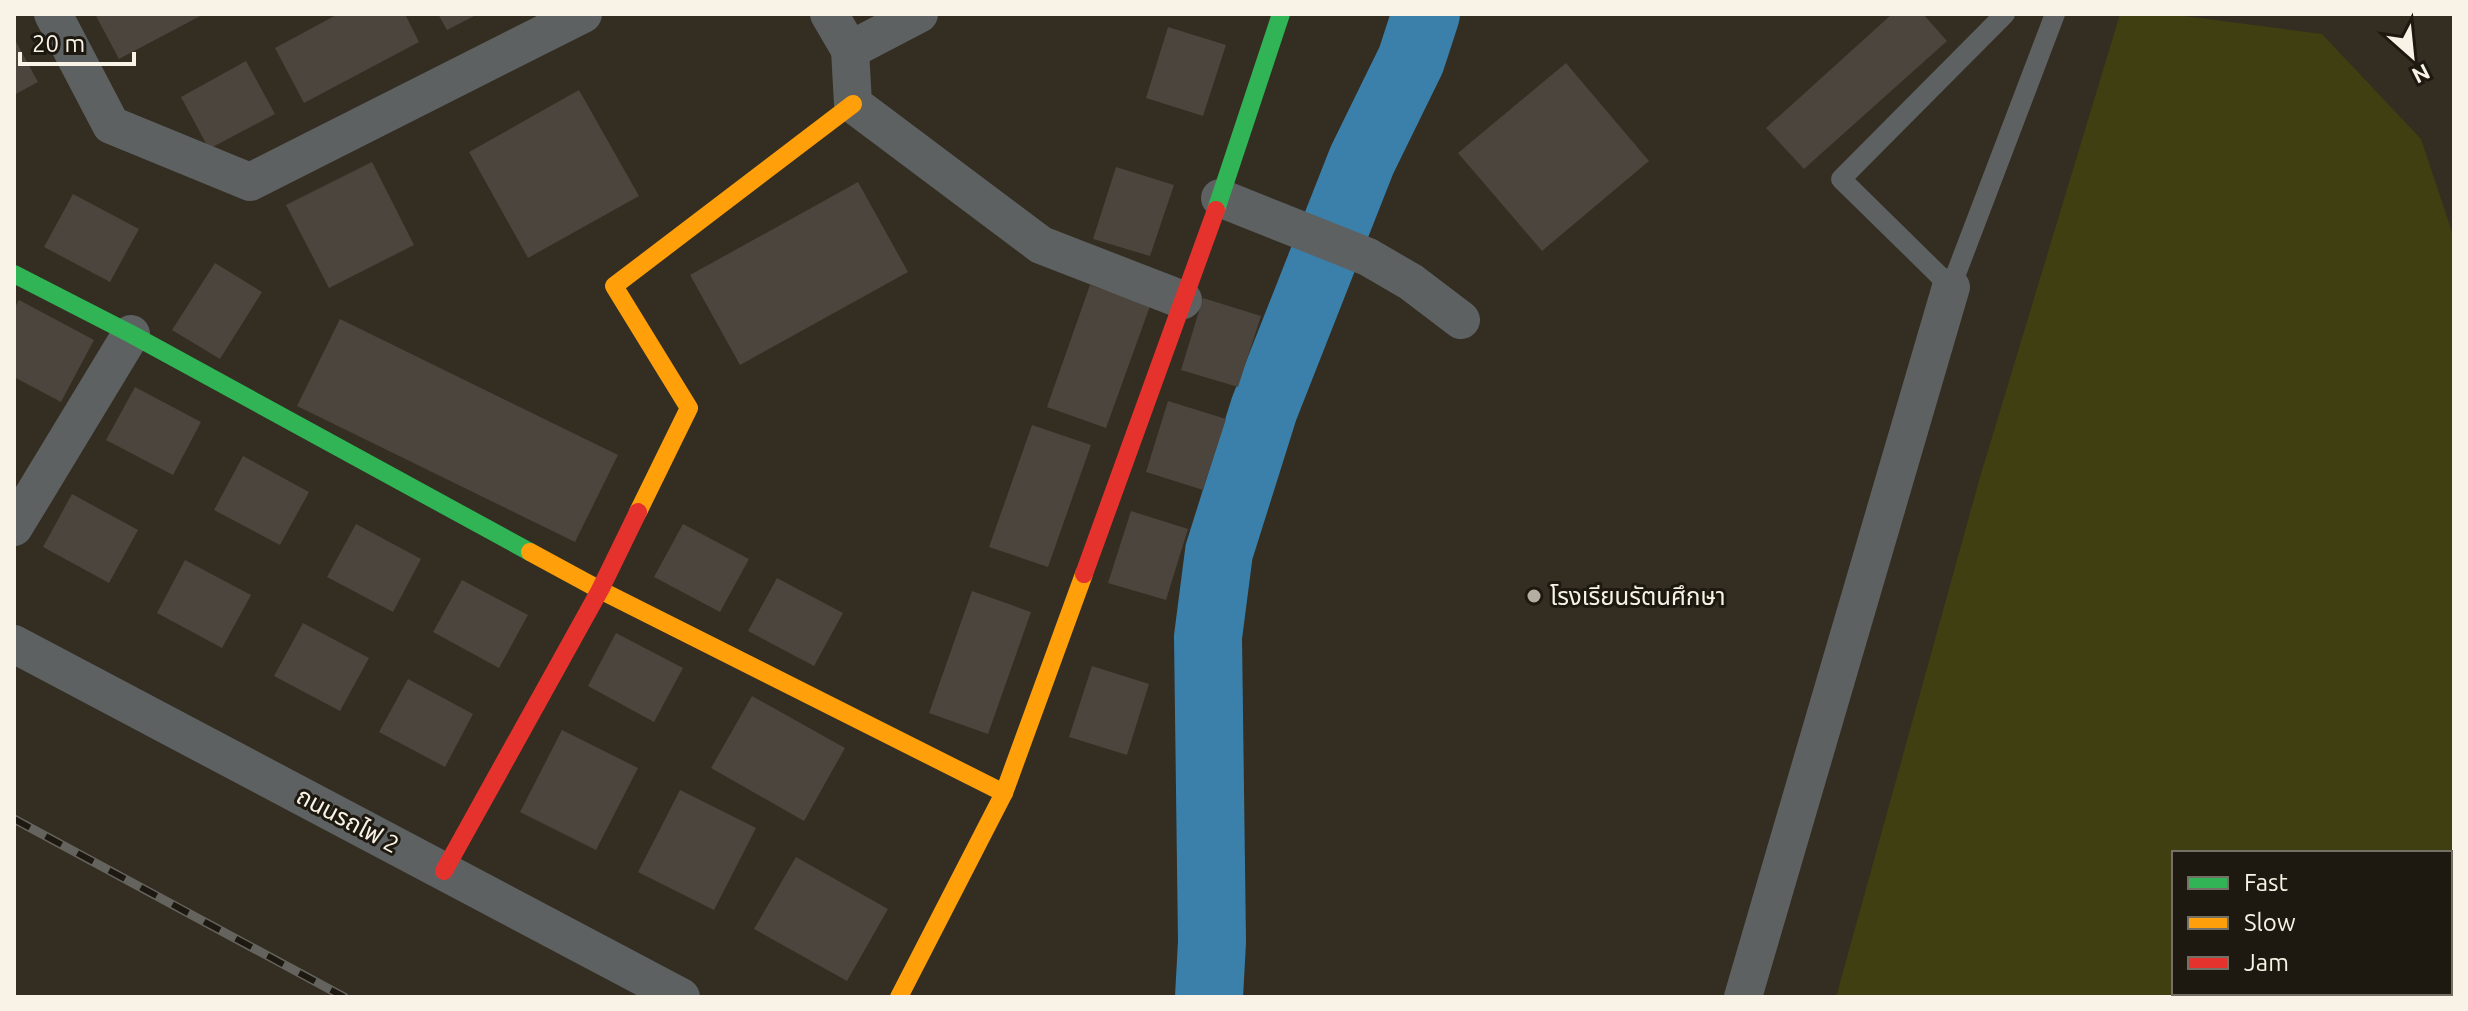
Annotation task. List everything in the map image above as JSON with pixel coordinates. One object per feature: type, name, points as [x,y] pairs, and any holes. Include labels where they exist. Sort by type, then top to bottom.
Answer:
[{"type":"street","points":[[53,14],[111,125],[250,182],[583,14]]},
{"type":"street","points":[[829,14],[850,50],[853,104],[1041,245],[1183,300]]},
{"type":"street","points":[[850,50],[919,14]]},
{"type":"street","points":[[899,997],[1004,793],[1183,300],[1236,204],[1281,14]]},
{"type":"street","points":[[444,871],[600,590],[689,408],[614,286],[853,104]]},
{"type":"street","points":[[1236,204],[1368,257],[1411,282],[1461,320]]},
{"type":"street","points":[[14,274],[131,334],[600,590],[1004,793]]},
{"type":"street","points":[[1743,997],[1951,287]]},
{"type":"street","points":[[14,527],[131,334]]},
{"type":"street","name":"ถนนรถไฟ 2","points":[[14,644],[681,997]]},
{"type":"lane","points":[[2005,14],[1841,179],[1951,287],[2055,14]]},
{"type":"shaded area","points":[[2120,14],[2169,14],[2322,34],[2421,139],[2454,238],[2454,969],[2452,974],[2452,851],[2172,851],[2172,995],[2444,997],[1836,997],[1980,477]]},
{"type":"building","points":[[95,14],[204,14],[119,59]]},
{"type":"building","points":[[338,14],[405,14],[419,42],[304,103],[275,48]]},
{"type":"building","points":[[438,14],[478,14],[447,30]]},
{"type":"building","points":[[1892,14],[1923,14],[1947,41],[1804,169],[1766,128]]},
{"type":"building","points":[[1168,27],[1226,45],[1203,116],[1146,98]]},
{"type":"building","points":[[14,38],[38,82],[14,95]]},
{"type":"building","points":[[246,61],[275,114],[209,149],[181,97]]},
{"type":"building","points":[[1566,63],[1649,161],[1542,251],[1458,153]]},
{"type":"building","points":[[579,90],[639,196],[528,258],[469,152]]},
{"type":"building","points":[[372,162],[414,245],[329,288],[286,205]]},
{"type":"building","points":[[1116,167],[1174,185],[1150,256],[1093,239]]},
{"type":"building","points":[[858,182],[908,272],[740,365],[690,275]]},
{"type":"building","points":[[73,194],[139,229],[110,282],[44,247]]},
{"type":"building","points":[[215,263],[262,292],[220,359],[172,330]]},
{"type":"building","points":[[1090,285],[1150,306],[1106,428],[1047,407]]},
{"type":"building","points":[[1203,298],[1261,316],[1238,387],[1181,370]]},
{"type":"building","points":[[19,300],[94,340],[61,402],[14,377],[14,309]]},
{"type":"building","points":[[340,319],[618,455],[575,542],[297,406]]},
{"type":"building","points":[[135,387],[201,422],[173,475],[106,440]]},
{"type":"building","points":[[1168,401],[1226,419],[1203,490],[1146,472]]},
{"type":"building","points":[[1032,425],[1091,445],[1048,567],[989,547]]},
{"type":"building","points":[[243,456],[309,492],[280,545],[214,510]]},
{"type":"building","points":[[72,494],[138,530],[109,583],[43,547]]},
{"type":"building","points":[[1131,511],[1188,529],[1166,600],[1108,583]]},
{"type":"building","points":[[356,524],[421,559],[393,612],[327,577]]},
{"type":"building","points":[[683,524],[749,559],[720,612],[654,577]]},
{"type":"building","points":[[185,560],[251,595],[222,648],[157,613]]},
{"type":"building","points":[[777,578],[843,613],[814,666],[748,631]]},
{"type":"building","points":[[462,580],[528,615],[499,668],[433,632]]},
{"type":"building","points":[[972,591],[1031,612],[988,734],[929,713]]},
{"type":"building","points":[[303,623],[369,658],[340,711],[274,676]]},
{"type":"building","points":[[616,633],[683,668],[654,722],[588,686]]},
{"type":"building","points":[[1092,666],[1149,684],[1127,755],[1069,737]]},
{"type":"building","points":[[408,679],[473,714],[445,767],[379,732]]},
{"type":"building","points":[[752,696],[845,748],[804,821],[711,768]]},
{"type":"building","points":[[562,730],[638,768],[596,850],[520,812]]},
{"type":"building","points":[[680,790],[756,828],[714,910],[638,872]]},
{"type":"building","points":[[796,857],[888,909],[847,981],[754,929]]},
{"type":"waterway","points":[[1209,997],[1212,942],[1208,637],[1219,552],[1264,409],[1362,160],[1411,60],[1426,14]]},
{"type":"railway","points":[[14,819],[344,997]]},
{"type":"traffic: fast","points":[[1216,210],[1281,14]]},
{"type":"traffic: fast","points":[[14,274],[131,334],[530,552]]},
{"type":"traffic: slow","points":[[638,512],[689,408],[614,286],[853,104]]},
{"type":"traffic: slow","points":[[530,552],[1004,793]]},
{"type":"traffic: slow","points":[[899,997],[1004,793],[1084,574]]},
{"type":"traffic: jam","points":[[1084,574],[1216,210]]},
{"type":"traffic: jam","points":[[444,871],[600,590],[638,512]]},
{"type":"place","name":"โรงเรียนรัตนศึกษา","points":[[1534,596]]}]
